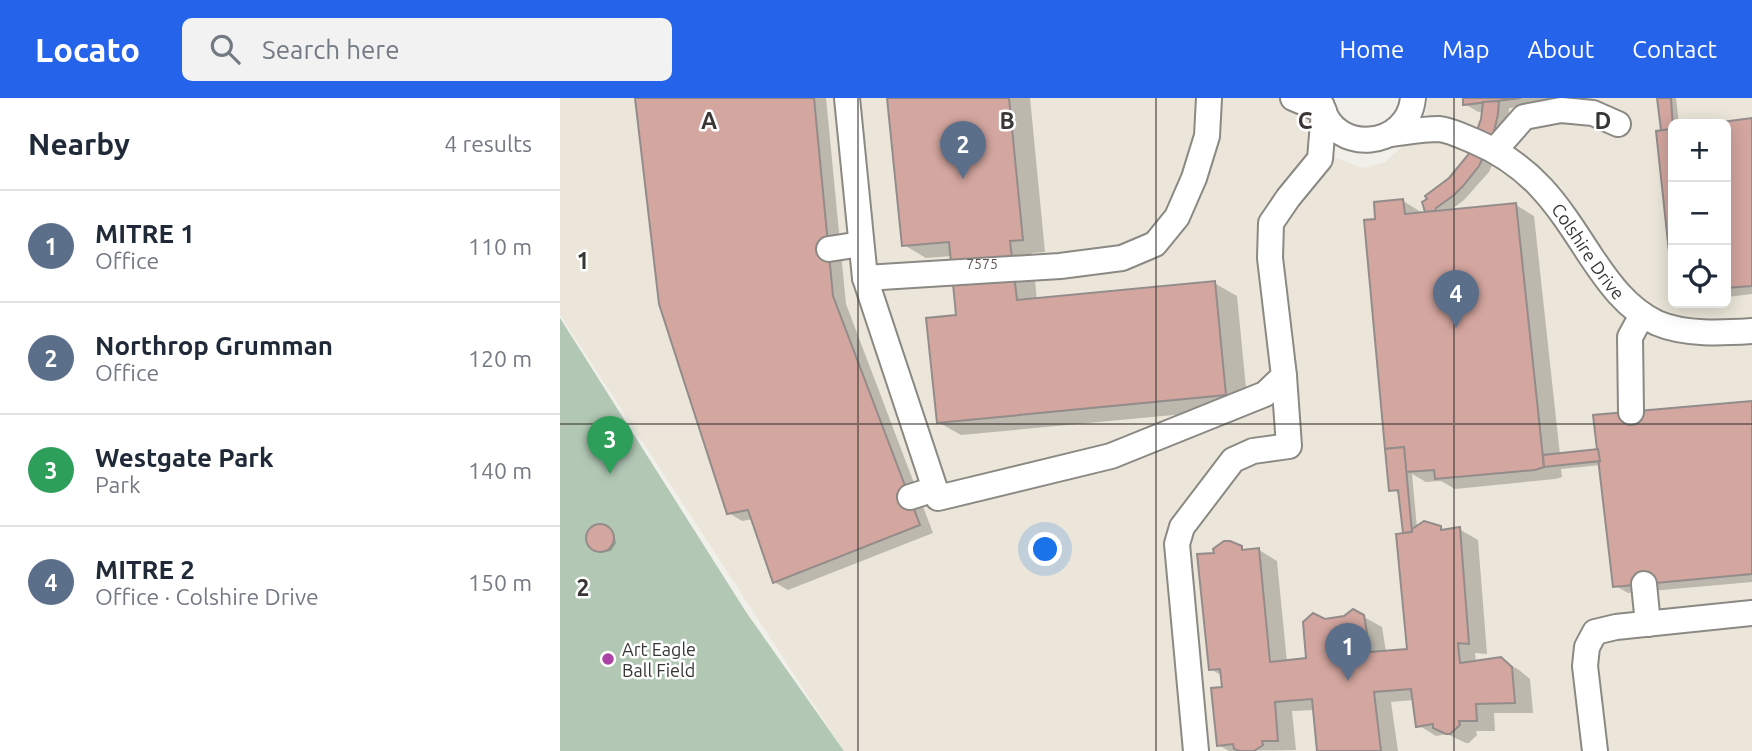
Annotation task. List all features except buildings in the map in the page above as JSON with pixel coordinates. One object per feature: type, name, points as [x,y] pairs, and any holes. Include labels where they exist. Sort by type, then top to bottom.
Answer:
[{"type":"street","points":[[847,98],[865,278],[938,498],[1111,456],[1265,394],[1284,376]]},
{"type":"street","points":[[865,278],[1060,266],[1122,258],[1155,244],[1177,217],[1194,178],[1207,136],[1209,98]]},
{"type":"street","points":[[1293,98],[1322,105]]},
{"type":"street","points":[[1391,134],[1408,116],[1415,98],[1442,129]]},
{"type":"street","points":[[1322,105],[1331,123],[1341,132],[1353,138],[1367,140]]},
{"type":"street","points":[[1196,751],[1177,544],[1182,527],[1233,460],[1253,451],[1289,446],[1270,258],[1271,223],[1287,198],[1320,159],[1322,105]]},
{"type":"street","points":[[1495,150],[1524,117],[1561,110],[1593,113],[1618,124]]},
{"type":"street","name":"Colshire Drive","points":[[1320,159],[1340,157],[1367,140],[1391,134],[1442,129],[1495,150],[1521,167],[1543,190],[1622,299],[1642,315],[1667,326],[1715,334],[1752,331]]},
{"type":"street","points":[[829,249],[861,244]]},
{"type":"street","points":[[1631,412],[1630,337],[1642,315]]},
{"type":"street","points":[[909,497],[935,489]]},
{"type":"street","points":[[1644,584],[1647,624]]},
{"type":"street","points":[[1595,751],[1585,666],[1587,647],[1595,632],[1616,627],[1752,613]]},
{"type":"shaded area","points":[[560,98],[1309,98],[1308,121],[1328,155],[1363,168],[1385,162],[1415,136],[1426,114],[1428,98],[1752,98],[1752,751],[844,751],[560,315]]},
{"type":"green space","points":[[560,318],[746,612],[844,751],[560,751]]},
{"type":"place","name":"Northrop Grumman","points":[[963,179]]},
{"type":"place","name":"MITRE 2","points":[[1456,328]]},
{"type":"place","name":"Westgate Park","points":[[610,474]]},
{"type":"place","name":"Art Eagle Ball Field","points":[[608,659]]},
{"type":"place","name":"MITRE 1","points":[[1348,681]]}]
